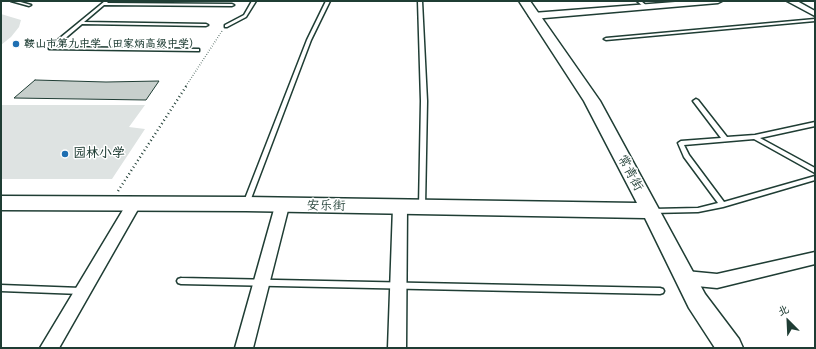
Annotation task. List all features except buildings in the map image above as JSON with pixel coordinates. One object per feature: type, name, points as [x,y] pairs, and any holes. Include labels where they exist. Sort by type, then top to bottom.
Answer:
[{"type":"street","name":"常青街","points":[[524,1],[592,102],[651,211],[697,301],[730,348]]},
{"type":"street","points":[[533,16],[642,4],[718,1]]},
{"type":"street","points":[[791,1],[815,14]]},
{"type":"street","name":"安乐街","points":[[1,203],[246,204],[282,206],[651,211]]},
{"type":"street","points":[[49,348],[134,204]]},
{"type":"street","points":[[244,348],[282,206]]},
{"type":"street","points":[[397,348],[400,207]]},
{"type":"street","points":[[686,278],[717,280],[815,258]]},
{"type":"lane","points":[[13,1],[29,5]]},
{"type":"lane","points":[[226,26],[245,16],[254,1]]},
{"type":"lane","points":[[246,204],[310,40],[328,1]]},
{"type":"lane","points":[[420,1],[424,101],[422,208]]},
{"type":"lane","points":[[198,50],[51,48],[105,2],[232,5]]},
{"type":"lane","points":[[606,39],[815,20]]},
{"type":"lane","points":[[80,23],[206,26]]},
{"type":"lane","points":[[696,101],[726,140]]},
{"type":"lane","points":[[723,205],[686,156],[681,143],[755,137],[815,124]]},
{"type":"lane","points":[[755,137],[815,171]]},
{"type":"lane","points":[[651,211],[698,210],[723,205],[815,178]]},
{"type":"lane","points":[[181,281],[660,291]]},
{"type":"lane","points":[[1,288],[83,291]]},
{"type":"path","points":[[110,203],[226,26]]},
{"type":"shaded area","points":[[1,14],[21,20],[19,27],[11,37],[1,45]]},
{"type":"shaded area","points":[[1,105],[145,105],[129,127],[145,129],[112,179],[1,179]]},
{"type":"place","name":"鞍山市第九中学（田家炳高级中学）","points":[[16,44]]},
{"type":"place","name":"园林小学","points":[[65,154]]}]
